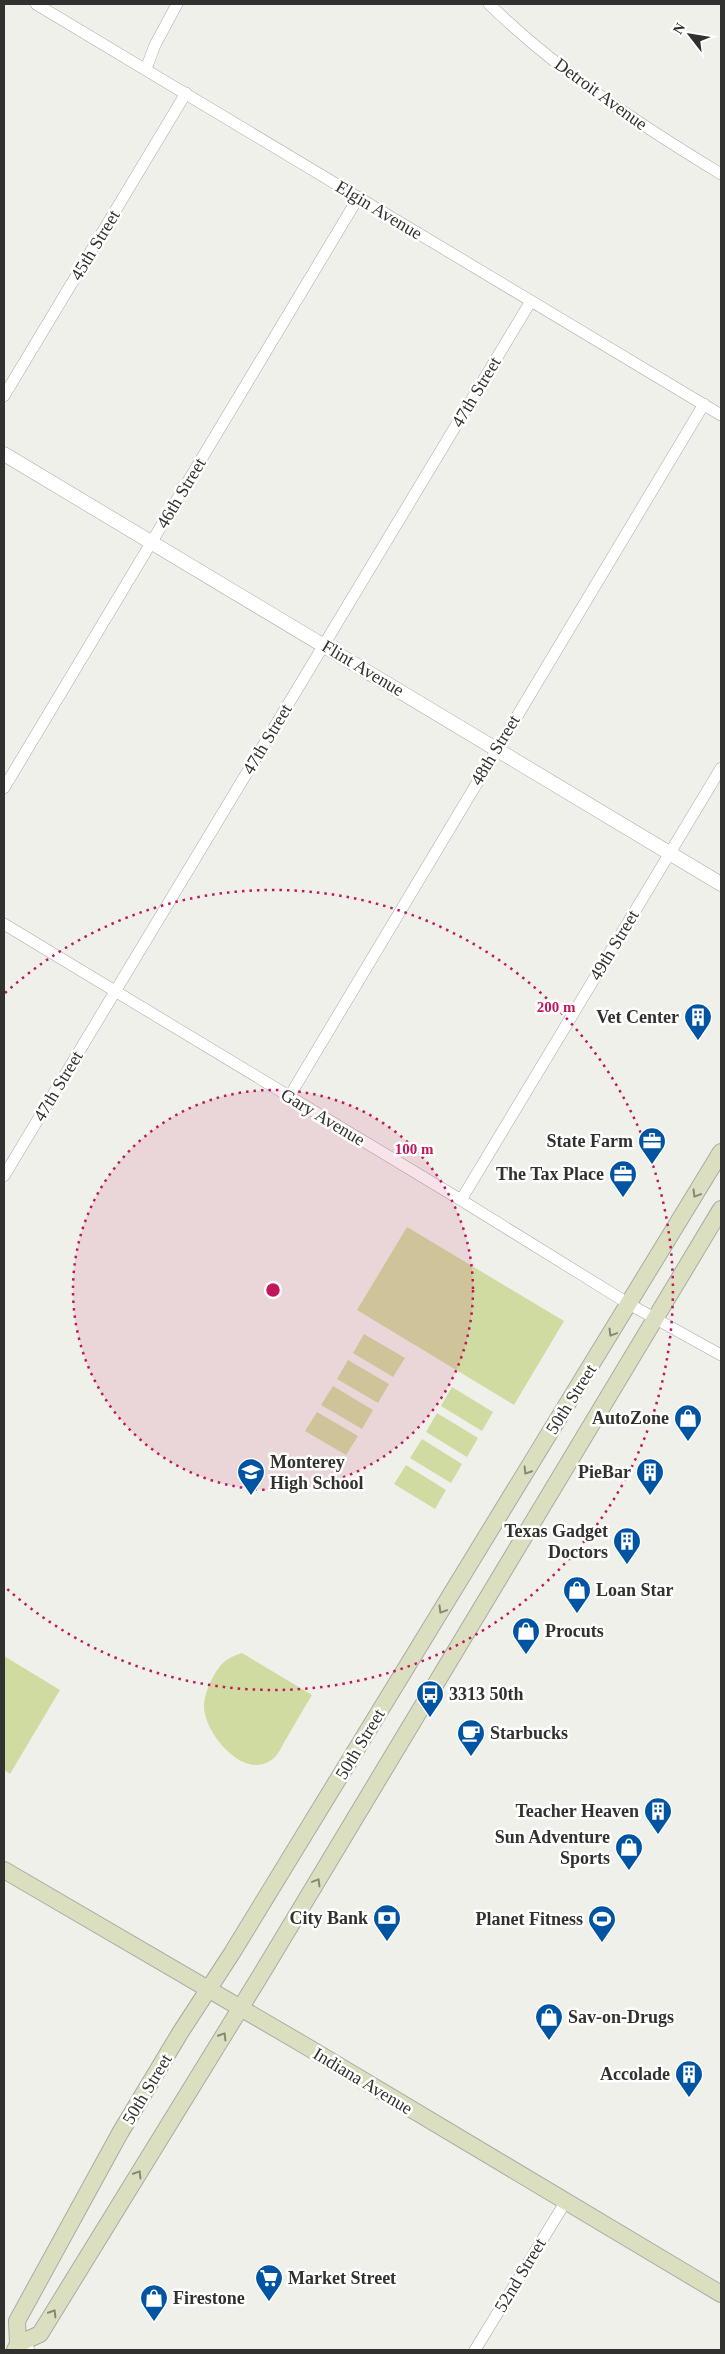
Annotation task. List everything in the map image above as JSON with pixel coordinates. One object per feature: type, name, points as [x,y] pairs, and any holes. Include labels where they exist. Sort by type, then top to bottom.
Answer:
[{"type":"main road","name":"50th Street","points":[[721,1152],[120,2133],[17,2321],[21,2348],[40,2334],[240,2008],[721,1209]]},
{"type":"main road","name":"Indiana Avenue","points":[[4,1870],[721,2294]]},
{"type":"street","name":"Elgin Avenue","points":[[36,4],[721,415]]},
{"type":"street","points":[[146,70],[155,45],[177,4]]},
{"type":"street","name":"Detroit Avenue","points":[[489,4],[609,103],[658,136],[721,174]]},
{"type":"street","name":"45th Street","points":[[4,396],[186,93]]},
{"type":"street","name":"46th Street","points":[[4,788],[358,198]]},
{"type":"street","name":"47th Street","points":[[4,1176],[530,301]]},
{"type":"street","name":"48th Street","points":[[289,1096],[704,404]]},
{"type":"street","name":"Flint Avenue","points":[[4,454],[721,884]]},
{"type":"street","name":"49th Street","points":[[461,1200],[721,768]]},
{"type":"street","name":"Gary Avenue","points":[[4,924],[461,1200],[629,1304],[721,1355]]},
{"type":"street","name":"52nd Street","points":[[475,2350],[566,2201]]},
{"type":"green space","points":[[407,1227],[564,1321],[514,1405],[357,1310]]},
{"type":"green space","points":[[364,1334],[405,1358],[393,1377],[353,1353]]},
{"type":"green space","points":[[348,1360],[389,1384],[378,1403],[337,1379]]},
{"type":"green space","points":[[333,1386],[373,1410],[362,1429],[321,1405]]},
{"type":"green space","points":[[452,1387],[493,1412],[482,1431],[441,1406]]},
{"type":"green space","points":[[317,1412],[358,1436],[346,1455],[305,1431]]},
{"type":"green space","points":[[437,1413],[478,1438],[467,1457],[426,1432]]},
{"type":"green space","points":[[422,1439],[462,1464],[451,1483],[410,1458]]},
{"type":"green space","points":[[406,1465],[446,1490],[435,1509],[394,1484]]},
{"type":"green space","points":[[242,1653],[312,1695],[278,1754],[264,1764],[252,1765],[241,1761],[230,1753],[220,1743],[206,1719],[205,1700],[212,1679],[224,1662]]},
{"type":"green space","points":[[4,1656],[60,1690],[10,1774],[4,1770]]},
{"type":"place","name":"Vet Center","points":[[698,1041]]},
{"type":"place","name":"State Farm","points":[[652,1165]]},
{"type":"place","name":"The Tax Place","points":[[623,1198]]},
{"type":"place","name":"AutoZone","points":[[688,1442]]},
{"type":"place","name":"Monterey High School","points":[[251,1496]]},
{"type":"place","name":"PieBar","points":[[650,1496]]},
{"type":"place","name":"Texas Gadget Doctors","points":[[627,1565]]},
{"type":"place","name":"Loan Star","points":[[577,1614]]},
{"type":"place","name":"Procuts","points":[[526,1655]]},
{"type":"place","name":"3313 50th","points":[[430,1718]]},
{"type":"place","name":"Starbucks","points":[[471,1757]]},
{"type":"place","name":"Teacher Heaven","points":[[658,1835]]},
{"type":"place","name":"Sun Adventure Sports","points":[[629,1871]]},
{"type":"place","name":"City Bank","points":[[387,1942]]},
{"type":"place","name":"Planet Fitness","points":[[602,1943]]},
{"type":"place","name":"Sav-on-Drugs","points":[[549,2041]]},
{"type":"place","name":"Accolade","points":[[689,2098]]},
{"type":"place","name":"Market Street","points":[[269,2302]]},
{"type":"place","name":"Firestone","points":[[154,2322]]}]
